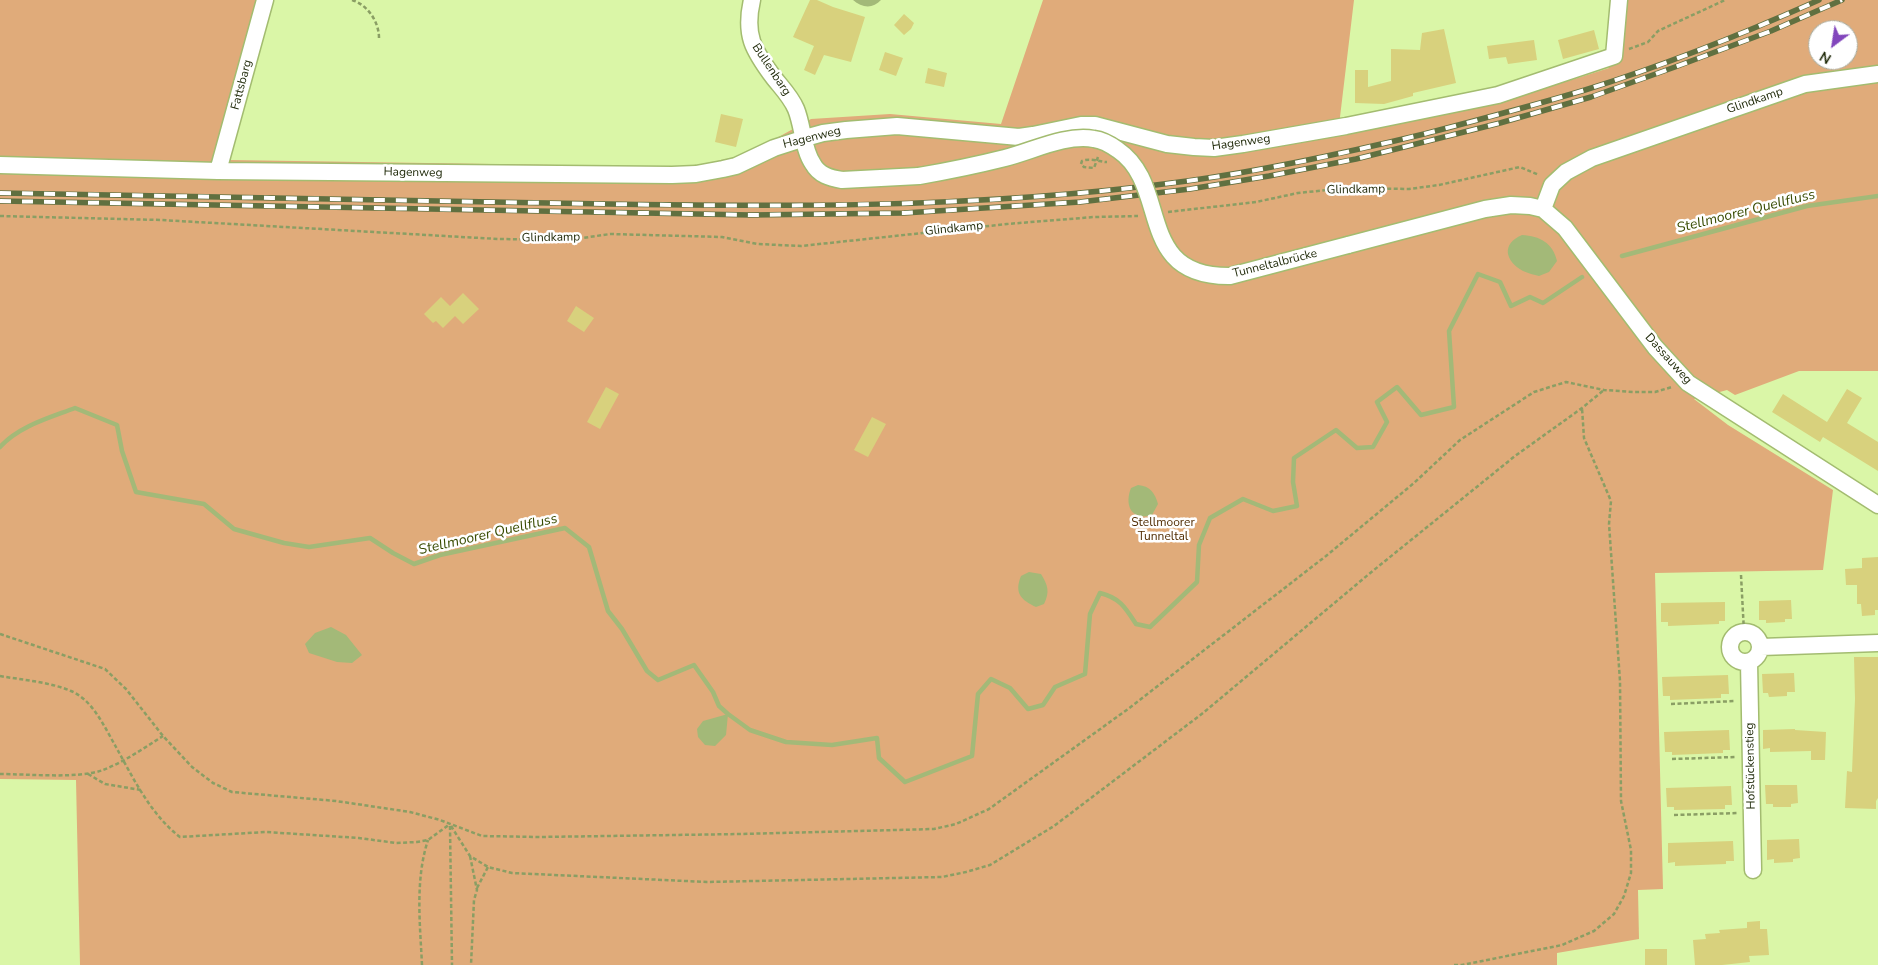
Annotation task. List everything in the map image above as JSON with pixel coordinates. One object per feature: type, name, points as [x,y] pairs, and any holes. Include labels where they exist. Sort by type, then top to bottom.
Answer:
[{"type":"street","name":"Fattsbarg","points":[[218,171],[265,0]]},
{"type":"street","name":"Bullenbarg","points":[[752,0],[748,22],[749,36],[756,52],[794,104],[805,138]]},
{"type":"street","points":[[1614,56],[1619,0]]},
{"type":"street","name":"Hagenweg","points":[[0,166],[218,171],[688,174],[736,166],[774,148],[823,133],[897,126],[1020,137],[1033,136],[1081,124],[1095,125],[1167,144],[1214,148],[1346,126],[1498,95],[1614,56]]},
{"type":"street","name":"Glindkamp","points":[[1543,209],[1552,185],[1566,172],[1592,158],[1805,84],[1878,74]]},
{"type":"street","name":"Tunneltalbrücke","points":[[805,138],[813,165],[830,178],[856,180],[919,176],[1006,158],[1064,141],[1094,139],[1111,145],[1129,158],[1136,167],[1157,228],[1166,247],[1183,264],[1218,276],[1230,276],[1485,209],[1511,205],[1543,209]]},
{"type":"street","name":"Dassauweg","points":[[1543,209],[1565,228],[1655,347],[1688,383],[1878,505]]},
{"type":"street","points":[[1744,632],[1754,635],[1759,640],[1761,647],[1758,657],[1749,662],[1739,661],[1733,657],[1730,651],[1732,639],[1744,632]]},
{"type":"street","points":[[1761,647],[1878,643]]},
{"type":"street","name":"Hofstückenstieg","points":[[1749,662],[1753,870]]},
{"type":"path","points":[[352,0],[366,7],[369,11],[379,31],[380,38]]},
{"type":"path","points":[[1614,56],[1648,42],[1658,31],[1725,0]]},
{"type":"path","points":[[1092,160],[1086,159],[1081,164],[1084,167],[1094,168],[1098,156]]},
{"type":"path","name":"Glindkamp","points":[[1168,212],[1256,202],[1298,193],[1347,188],[1409,189],[1439,185],[1520,168],[1536,173],[1552,185]]},
{"type":"path","name":"Glindkamp","points":[[0,216],[161,220],[498,239],[569,240],[610,234],[722,237],[758,244],[801,246],[1016,223],[1094,217],[1139,216]]},
{"type":"path","points":[[0,634],[105,669],[126,690],[163,736],[192,767],[213,783],[232,792],[336,801],[410,812],[440,820],[482,836],[540,837],[924,829],[956,824],[989,809],[1128,709],[1302,576],[1414,483],[1460,440],[1534,392],[1566,382],[1604,390],[1655,392],[1688,383]]},
{"type":"path","points":[[470,856],[488,868],[512,873],[707,882],[942,877],[990,865],[1054,826],[1203,714],[1368,574],[1515,456],[1604,390]]},
{"type":"path","points":[[1454,965],[1562,945],[1594,931],[1614,914],[1624,896],[1632,873],[1631,850],[1621,801],[1620,681],[1609,524],[1611,501],[1584,438],[1582,408]]},
{"type":"path","points":[[1741,575],[1744,632]]},
{"type":"path","points":[[0,676],[72,691],[90,705],[141,790],[168,829],[180,837],[266,832],[359,838],[396,843],[428,840],[450,824]]},
{"type":"path","points":[[1671,704],[1750,700]]},
{"type":"path","points":[[0,774],[79,775],[102,770],[163,736]]},
{"type":"path","points":[[1672,759],[1750,757]]},
{"type":"path","points":[[87,773],[105,784],[141,790]]},
{"type":"path","points":[[1674,815],[1752,812]]},
{"type":"path","points":[[450,824],[470,856],[477,890]]},
{"type":"path","points":[[450,824],[452,965]]},
{"type":"path","points":[[422,965],[419,891],[422,860],[428,840]]},
{"type":"path","points":[[471,965],[470,954],[474,900],[488,868]]},
{"type":"green space","name":"Stellmoorer Tunneltal","points":[[0,0],[257,0],[230,160],[688,167],[746,155],[811,119],[890,114],[1001,124],[1043,0],[1354,0],[1340,117],[1342,134],[1510,97],[1609,68],[1612,0],[1878,0],[1878,371],[1799,371],[1735,395],[1727,390],[1694,399],[1728,425],[1833,490],[1823,570],[1655,573],[1663,889],[1638,890],[1639,939],[1557,953],[1557,965],[80,965],[76,780],[0,779]]},
{"type":"shaded area","points":[[853,0],[881,0],[875,5],[867,6],[860,5]]},
{"type":"shaded area","points":[[1522,235],[1540,239],[1552,249],[1557,261],[1549,272],[1539,276],[1523,271],[1509,258],[1508,248],[1515,239]]},
{"type":"shaded area","points":[[1138,485],[1149,489],[1155,497],[1158,504],[1152,515],[1139,516],[1131,511],[1129,495],[1131,488]]},
{"type":"shaded area","points":[[1029,572],[1041,574],[1047,589],[1044,604],[1036,607],[1023,599],[1018,587],[1021,576]]},
{"type":"shaded area","points":[[331,627],[346,635],[362,655],[352,663],[337,662],[309,653],[305,644],[315,633]]},
{"type":"shaded area","points":[[728,714],[726,735],[715,746],[705,745],[698,737],[697,729],[703,721]]},
{"type":"building","points":[[810,0],[817,0],[865,17],[851,62],[824,55],[815,75],[804,70],[814,46],[793,37]]},
{"type":"building","points":[[904,14],[914,23],[911,29],[904,35],[894,25]]},
{"type":"building","points":[[1444,29],[1456,83],[1413,93],[1413,96],[1384,104],[1355,103],[1355,70],[1368,70],[1368,87],[1391,81],[1391,49],[1420,50],[1422,33]]},
{"type":"building","points":[[1594,30],[1599,49],[1563,59],[1558,40]]},
{"type":"building","points":[[1534,40],[1537,60],[1508,64],[1506,57],[1489,59],[1487,46]]},
{"type":"building","points":[[885,52],[903,58],[896,76],[879,70]]},
{"type":"building","points":[[928,68],[947,73],[944,87],[925,83]]},
{"type":"building","points":[[721,114],[743,119],[736,147],[715,142]]},
{"type":"building","points":[[463,293],[479,309],[463,324],[455,316],[443,328],[436,321],[433,323],[424,314],[441,297],[450,306]]},
{"type":"building","points":[[576,306],[594,318],[584,332],[567,321]]},
{"type":"building","points":[[606,387],[619,394],[600,429],[587,422]]},
{"type":"building","points":[[1847,389],[1862,398],[1847,423],[1878,442],[1878,471],[1823,437],[1820,442],[1772,412],[1783,394],[1827,422]]},
{"type":"building","points":[[872,417],[886,424],[868,457],[854,450]]},
{"type":"building","points":[[1878,557],[1878,610],[1875,610],[1875,615],[1862,616],[1861,604],[1857,604],[1857,585],[1846,585],[1845,569],[1862,568],[1862,558]]},
{"type":"building","points":[[1791,600],[1792,619],[1785,619],[1785,622],[1766,623],[1766,620],[1759,620],[1759,601]]},
{"type":"building","points":[[1725,602],[1725,621],[1719,621],[1719,624],[1668,626],[1668,622],[1661,622],[1661,603]]},
{"type":"building","points":[[1854,657],[1878,657],[1878,798],[1876,809],[1845,808],[1847,771],[1852,772],[1855,699]]},
{"type":"building","points":[[1794,673],[1795,692],[1787,692],[1787,696],[1769,697],[1768,693],[1763,693],[1762,674]]},
{"type":"building","points":[[1728,675],[1729,694],[1721,694],[1721,698],[1670,700],[1670,696],[1663,696],[1662,677]]},
{"type":"building","points":[[1795,729],[1826,732],[1825,760],[1811,760],[1811,751],[1770,752],[1770,748],[1763,749],[1763,730]]},
{"type":"building","points":[[1729,730],[1730,750],[1723,750],[1723,753],[1672,755],[1672,752],[1665,752],[1664,732]]},
{"type":"building","points":[[1765,785],[1797,785],[1798,803],[1791,804],[1791,807],[1773,807],[1773,804],[1766,804]]},
{"type":"building","points":[[1731,786],[1732,805],[1725,805],[1725,809],[1674,810],[1674,807],[1667,807],[1666,788]]},
{"type":"building","points":[[1799,839],[1800,858],[1793,859],[1793,862],[1774,863],[1774,859],[1767,860],[1767,840]]},
{"type":"building","points":[[1733,841],[1734,861],[1726,861],[1726,864],[1675,866],[1675,862],[1668,863],[1668,843]]},
{"type":"building","points":[[1760,921],[1760,929],[1767,929],[1769,955],[1749,956],[1750,962],[1695,965],[1693,940],[1706,939],[1705,934],[1720,933],[1719,930],[1747,928],[1747,922]]},
{"type":"building","points":[[1645,949],[1667,949],[1667,965],[1645,965]]},
{"type":"waterway","name":"Stellmoorer Quellfluss","points":[[1622,256],[1807,206],[1878,196]]},
{"type":"waterway","name":"Stellmoorer Quellfluss","points":[[0,447],[25,428],[75,408],[117,425],[122,451],[136,492],[204,504],[234,529],[284,543],[309,547],[370,538],[414,564],[440,555],[565,528],[589,547],[608,611],[622,629],[647,671],[658,680],[694,665],[713,692],[719,706],[728,714],[750,730],[786,742],[832,745],[877,738],[879,758],[905,782],[972,756],[978,694],[991,679],[1010,688],[1028,709],[1043,705],[1055,687],[1085,674],[1090,614],[1100,593],[1113,598],[1121,604],[1136,624],[1150,627],[1197,582],[1199,545],[1210,518],[1243,499],[1273,511],[1297,506],[1293,482],[1294,458],[1336,430],[1357,448],[1373,447],[1387,422],[1377,402],[1397,387],[1421,415],[1454,407],[1449,331],[1478,274],[1500,282],[1511,306],[1530,297],[1543,303],[1582,277]]},
{"type":"railway","points":[[0,193],[788,205],[948,202],[1107,190],[1217,177],[1276,166],[1394,141],[1505,113],[1585,90],[1674,60],[1819,0]]},
{"type":"railway","points":[[0,201],[751,215],[904,213],[1080,202],[1190,189],[1269,176],[1356,159],[1500,123],[1591,97],[1675,67],[1771,31],[1842,0]]}]
